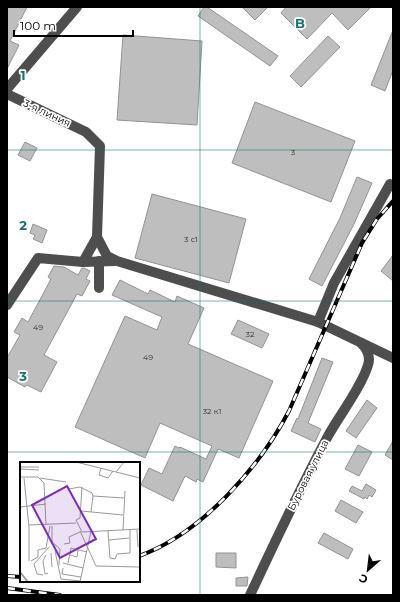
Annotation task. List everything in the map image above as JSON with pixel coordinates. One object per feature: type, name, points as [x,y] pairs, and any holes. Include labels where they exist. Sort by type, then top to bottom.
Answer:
[{"type":"street","points":[[7,89],[77,7]]},
{"type":"street","name":"3-я линия","points":[[7,94],[86,132],[100,146],[97,237]]},
{"type":"street","points":[[318,322],[334,283],[390,184]]},
{"type":"street","points":[[97,237],[107,256],[117,261],[318,322],[393,358]]},
{"type":"street","points":[[83,262],[97,237]]},
{"type":"street","points":[[7,304],[38,258],[83,262],[117,261]]},
{"type":"street","points":[[99,261],[99,288]]},
{"type":"street","points":[[361,343],[369,356],[382,353]]},
{"type":"street","name":"Буровая улица","points":[[250,595],[287,515],[328,436],[364,374],[369,356]]},
{"type":"building","points":[[7,7],[27,7],[10,41],[19,45],[7,69]]},
{"type":"building","points":[[204,7],[207,7],[278,56],[270,66],[198,16]]},
{"type":"building","points":[[242,7],[268,7],[255,20]]},
{"type":"building","points":[[286,7],[371,7],[348,30],[332,13],[307,39],[281,13]]},
{"type":"building","points":[[393,30],[393,70],[385,91],[371,85]]},
{"type":"building","points":[[123,35],[202,41],[197,125],[117,120]]},
{"type":"building","points":[[328,36],[340,47],[301,87],[290,76]]},
{"type":"building","points":[[255,102],[355,141],[331,202],[232,163]]},
{"type":"building","points":[[25,142],[37,148],[30,161],[18,155]]},
{"type":"building","points":[[357,177],[372,183],[354,224],[322,286],[309,279],[340,218]]},
{"type":"building","points":[[152,194],[246,219],[229,283],[135,258]]},
{"type":"building","points":[[33,224],[47,230],[42,243],[33,239],[35,235],[30,233]]},
{"type":"building","points":[[393,255],[393,281],[381,271]]},
{"type":"building","points":[[54,266],[64,267],[78,275],[82,268],[84,268],[90,271],[86,279],[90,281],[82,296],[77,294],[44,355],[57,362],[41,392],[27,385],[25,387],[7,377],[7,358],[20,335],[14,332],[22,318],[28,322],[51,279],[48,277]]},
{"type":"building","points":[[120,280],[148,294],[150,290],[175,302],[177,296],[204,308],[188,344],[273,381],[239,458],[218,449],[203,482],[197,479],[196,482],[185,476],[173,501],[141,485],[149,468],[162,474],[175,446],[206,459],[212,446],[160,423],[145,458],[75,427],[125,316],[157,330],[162,317],[112,295]]},
{"type":"building","points":[[238,320],[269,334],[262,348],[231,334]]},
{"type":"building","points":[[322,358],[333,362],[308,423],[321,429],[315,442],[291,431],[297,418],[298,419]]},
{"type":"building","points":[[367,400],[377,408],[356,438],[346,431]]},
{"type":"building","points":[[393,441],[393,460],[385,455]]},
{"type":"building","points":[[358,445],[372,452],[359,476],[345,469]]},
{"type":"building","points":[[366,484],[376,490],[372,497],[369,495],[367,499],[365,497],[364,499],[349,491],[352,486],[362,491]]},
{"type":"building","points":[[341,500],[363,512],[356,523],[335,511]]},
{"type":"building","points":[[324,533],[353,549],[348,559],[318,543]]},
{"type":"building","points":[[216,553],[236,553],[236,568],[216,567]]},
{"type":"building","points":[[248,577],[247,586],[236,586],[236,578]]},
{"type":"railway","points":[[140,556],[162,546],[184,532],[206,515],[226,497],[262,455],[289,411],[362,243],[377,219],[393,201]]},
{"type":"railway","points":[[7,576],[20,577]]},
{"type":"railway","points":[[7,588],[60,595]]}]
